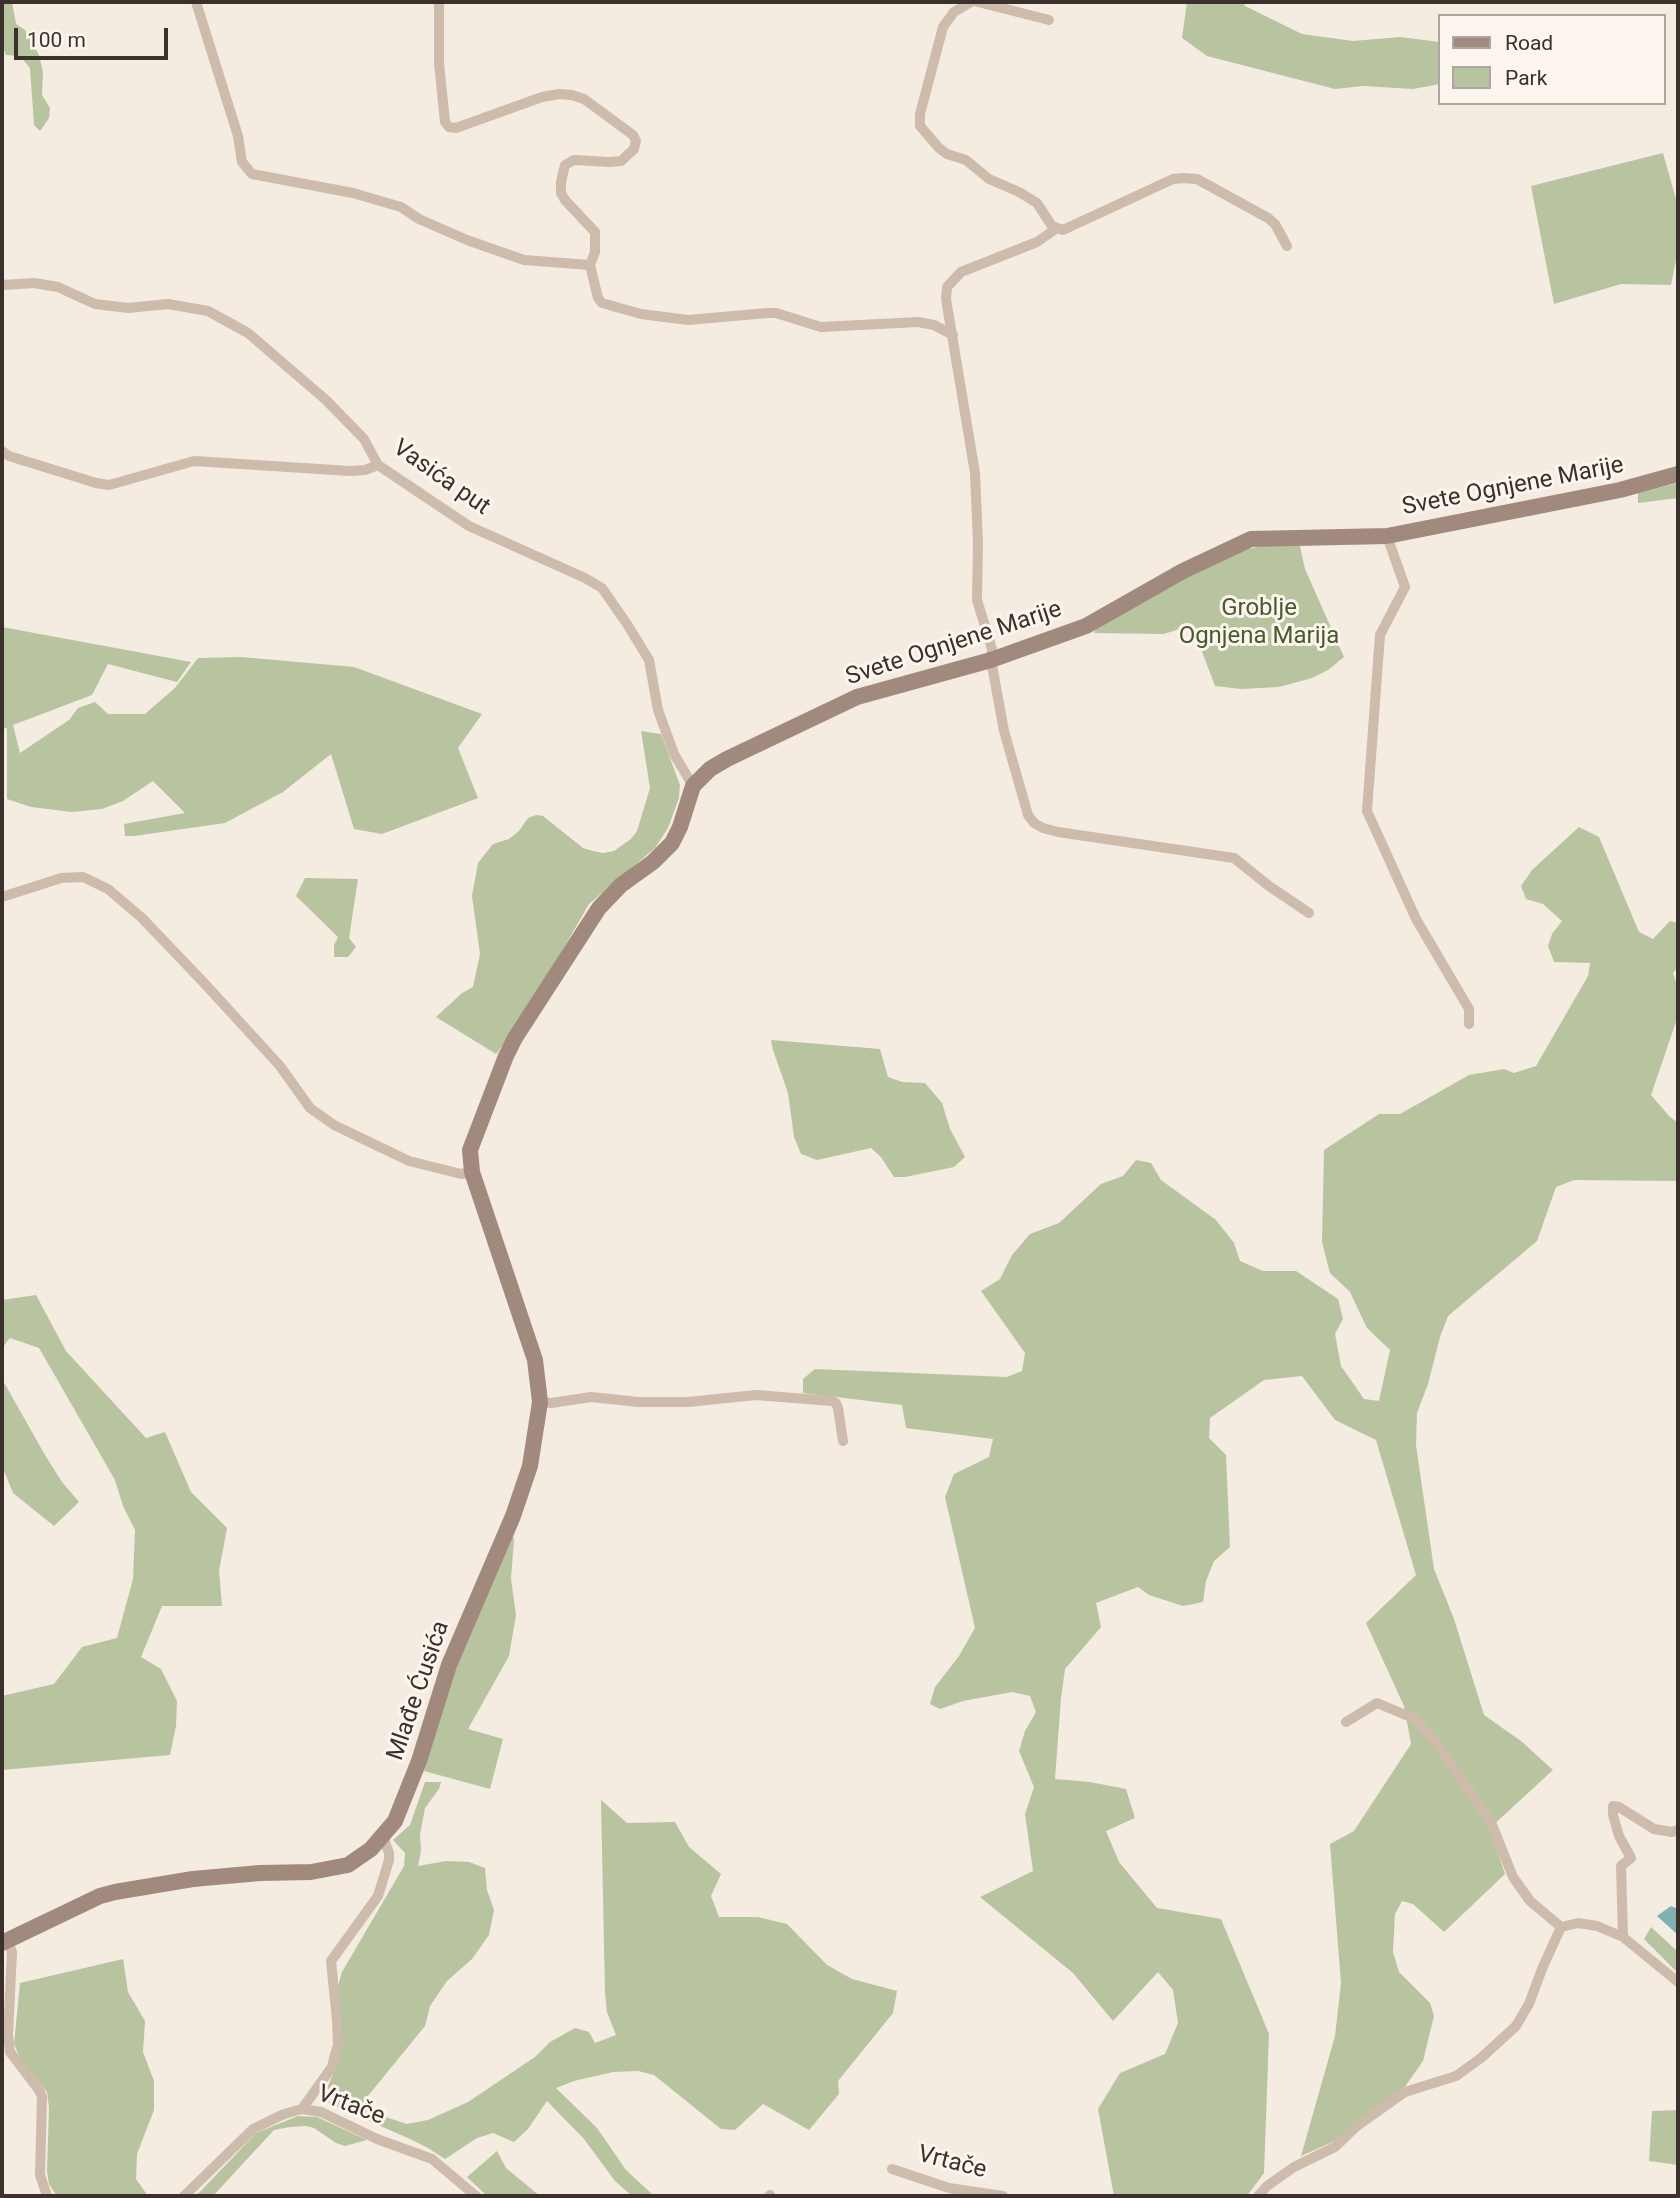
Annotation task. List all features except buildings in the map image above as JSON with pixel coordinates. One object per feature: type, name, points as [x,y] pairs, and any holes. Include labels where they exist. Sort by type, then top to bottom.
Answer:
[{"type":"street","points":[[196,2],[238,136],[242,162],[252,174],[353,193],[401,207],[419,219],[467,240],[524,260],[590,265]]},
{"type":"street","points":[[439,2],[439,64],[445,122],[449,127],[456,128],[542,97],[559,94],[584,99],[633,135],[636,141],[634,149],[621,161],[574,160],[565,165],[563,170],[561,192],[565,200],[595,232],[595,252],[590,265],[597,298],[602,303],[641,314],[688,320],[776,313],[821,327],[918,322],[953,335]]},
{"type":"street","points":[[971,2],[954,12],[943,27],[920,114],[919,126],[947,154],[966,160],[989,179],[1037,203],[1052,226],[1063,230],[1173,179],[1183,178],[1197,179],[1268,218],[1275,224],[1287,246]]},
{"type":"street","points":[[978,2],[1049,20]]},
{"type":"street","points":[[1058,228],[1037,242],[961,272],[947,287],[946,299],[975,473],[977,600],[992,649],[991,660],[1004,731],[1028,815],[1034,823],[1058,832],[1234,858],[1309,913]]},
{"type":"street","name":"Vasića put","points":[[2,285],[34,283],[58,287],[95,304],[128,308],[168,304],[208,311],[248,333],[326,400],[364,439],[378,465],[469,526],[602,588],[649,660],[658,710],[674,754],[693,786]]},
{"type":"street","points":[[2,451],[9,456],[84,480],[109,485],[194,461],[350,471],[365,470],[378,465]]},
{"type":"street","name":"Svete Ognjene Marije","points":[[693,786],[710,769],[727,759],[857,696],[991,660],[1086,626],[1183,571],[1251,539],[1387,536],[1620,490],[1678,474]]},
{"type":"street","points":[[1387,536],[1405,587],[1380,635],[1367,811],[1416,919],[1469,1009],[1469,1024]]},
{"type":"street","points":[[2,897],[61,878],[83,877],[108,888],[142,918],[281,1066],[310,1108],[334,1125],[409,1161],[461,1174],[472,1172],[470,1150],[515,1038],[599,908],[672,842],[693,786]]},
{"type":"street","name":"Mlađe Ćusića","points":[[3,1942],[100,1896],[115,1892],[193,1879],[328,1870],[348,1865],[383,1837],[395,1821],[449,1665],[509,1527],[530,1466],[540,1402],[535,1360],[472,1172]]},
{"type":"street","points":[[540,1402],[551,1404],[591,1396],[639,1402],[688,1402],[756,1395],[832,1401],[838,1408],[843,1441]]},
{"type":"street","points":[[1346,1722],[1377,1703],[1413,1718],[1437,1743],[1491,1822],[1513,1877],[1530,1901],[1561,1927]]},
{"type":"street","points":[[1623,1937],[1621,1866],[1631,1858],[1619,1836],[1613,1806],[1654,1829],[1672,1832],[1678,1830]]},
{"type":"street","points":[[302,2109],[332,2067],[338,2045],[331,1961],[378,1896],[389,1853],[383,1837]]},
{"type":"street","points":[[1561,1927],[1578,1923],[1597,1926],[1623,1937],[1678,1982]]},
{"type":"street","points":[[1258,2196],[1266,2186],[1294,2167],[1335,2147],[1357,2126],[1405,2092],[1456,2076],[1490,2050],[1517,2026],[1530,2004],[1561,1927]]},
{"type":"street","points":[[3,1942],[12,1952],[8,2035],[10,2052],[42,2097],[40,2175],[47,2196]]},
{"type":"street","name":"Vrtače","points":[[184,2196],[253,2129],[284,2114],[302,2109],[321,2112],[377,2139],[432,2159],[476,2196]]},
{"type":"street","name":"Vrtače","points":[[892,2169],[949,2188],[1003,2196]]},
{"type":"green space","points":[[2,2],[12,2],[16,24],[25,30],[39,55],[43,72],[42,95],[50,108],[49,118],[40,131],[34,125],[30,68],[20,56],[6,55],[2,45]]},
{"type":"green space","points":[[1187,2],[1242,2],[1245,6],[1302,34],[1353,41],[1400,37],[1438,42],[1438,84],[1413,89],[1363,86],[1335,89],[1207,56],[1182,38]]},
{"type":"green space","points":[[1663,153],[1678,206],[1678,250],[1671,285],[1621,284],[1554,304],[1531,186]]},
{"type":"green space","points":[[1678,483],[1678,498],[1638,503],[1638,493]]},
{"type":"green space","name":"Groblje Ognjena Marija","points":[[1261,546],[1300,546],[1305,569],[1344,657],[1328,670],[1312,678],[1279,687],[1241,689],[1215,686],[1192,625],[1164,634],[1094,633],[1097,627],[1228,554]]},
{"type":"green space","points":[[2,627],[191,662],[177,682],[108,664],[92,695],[13,725],[20,753],[69,720],[78,708],[95,702],[108,714],[145,714],[175,688],[198,658],[241,657],[354,667],[482,714],[458,748],[478,798],[382,834],[354,829],[331,754],[283,792],[225,823],[134,836],[125,836],[124,824],[185,813],[153,781],[123,801],[102,809],[72,812],[31,807],[7,799],[7,728],[2,729]]},
{"type":"green space","points":[[641,731],[661,734],[680,785],[679,798],[668,828],[655,848],[589,904],[527,1012],[496,1054],[436,1017],[462,993],[473,987],[480,954],[472,896],[478,863],[493,844],[509,839],[528,818],[536,815],[543,816],[583,848],[593,851],[614,851],[631,839],[637,831],[650,788]]},
{"type":"green space","points":[[1579,827],[1599,837],[1639,932],[1653,939],[1670,921],[1678,923],[1678,967],[1673,973],[1678,988],[1678,1016],[1651,1095],[1678,1123],[1678,1181],[1574,1180],[1556,1187],[1537,1241],[1448,1316],[1417,1413],[1416,1445],[1434,1569],[1454,1619],[1484,1715],[1521,1741],[1553,1770],[1490,1828],[1505,1874],[1444,1932],[1413,1904],[1402,1901],[1395,1914],[1393,1952],[1399,1972],[1430,2003],[1434,2016],[1423,2061],[1404,2088],[1335,2141],[1301,2156],[1335,2036],[1341,1983],[1330,1844],[1354,1831],[1411,1744],[1404,1706],[1366,1623],[1416,1575],[1376,1440],[1335,1420],[1302,1376],[1264,1380],[1210,1418],[1209,1438],[1226,1455],[1230,1547],[1214,1561],[1206,1581],[1203,1602],[1183,1606],[1149,1595],[1138,1587],[1096,1603],[1101,1627],[1065,1669],[1055,1779],[1126,1789],[1135,1818],[1106,1831],[1119,1862],[1157,1908],[1221,1919],[1269,2034],[1264,2173],[1247,2196],[1114,2196],[1098,2109],[1120,2073],[1165,2054],[1178,2023],[1173,1990],[1158,1972],[1113,2021],[1073,1973],[980,1897],[1033,1871],[1025,1814],[1034,1787],[1019,1751],[1025,1731],[1036,1712],[1030,1696],[1012,1692],[963,1701],[940,1709],[930,1704],[935,1687],[959,1656],[975,1628],[945,1497],[954,1474],[989,1457],[993,1439],[906,1428],[902,1405],[803,1393],[803,1379],[815,1369],[1007,1377],[1022,1371],[1025,1353],[981,1291],[1000,1279],[1012,1255],[1030,1234],[1059,1223],[1101,1184],[1123,1176],[1136,1160],[1151,1163],[1161,1180],[1216,1220],[1234,1243],[1240,1261],[1263,1271],[1296,1271],[1338,1299],[1343,1319],[1335,1334],[1341,1366],[1364,1399],[1379,1401],[1390,1350],[1367,1328],[1350,1292],[1330,1273],[1322,1242],[1324,1150],[1379,1114],[1400,1114],[1469,1075],[1504,1069],[1514,1073],[1536,1066],[1588,976],[1590,963],[1554,962],[1548,946],[1552,934],[1562,921],[1543,904],[1526,899],[1521,886],[1532,870]]},
{"type":"green space","points":[[305,878],[358,879],[349,938],[356,947],[348,957],[334,957],[334,945],[338,937],[296,896]]},
{"type":"green space","points":[[771,1040],[880,1049],[888,1077],[902,1082],[925,1083],[942,1103],[950,1129],[965,1157],[954,1167],[894,1177],[881,1157],[871,1148],[817,1160],[801,1154],[794,1137],[788,1093]]},
{"type":"green space","points":[[36,1295],[66,1351],[146,1438],[165,1432],[191,1492],[227,1528],[219,1571],[222,1606],[162,1606],[141,1657],[161,1669],[177,1701],[176,1726],[170,1755],[2,1770],[2,1696],[54,1684],[82,1647],[117,1638],[133,1579],[135,1530],[123,1506],[115,1480],[39,1348],[10,1338],[2,1348],[2,1300]]},
{"type":"green space","points":[[2,1379],[45,1455],[79,1502],[54,1526],[13,1493],[2,1466]]},
{"type":"green space","points":[[512,1534],[514,1539],[511,1579],[516,1615],[509,1656],[468,1729],[503,1739],[490,1789],[424,1771],[452,1670]]},
{"type":"green space","points":[[425,1782],[441,1782],[425,1808],[418,1866],[446,1861],[469,1862],[485,1868],[487,1890],[494,1910],[489,1935],[472,1959],[447,1981],[430,2006],[425,2026],[363,2102],[379,2115],[407,2124],[428,2120],[468,2102],[535,2057],[550,2042],[575,2028],[589,2032],[595,2043],[616,2035],[607,2012],[605,1993],[601,1800],[627,1823],[675,1822],[689,1847],[721,1874],[711,1896],[719,1917],[758,1917],[787,1924],[827,1965],[852,1979],[897,1991],[893,2013],[838,2081],[839,2094],[809,2130],[763,2104],[735,2130],[721,2129],[654,2075],[638,2071],[613,2072],[556,2088],[597,2128],[626,2170],[654,2196],[632,2196],[615,2181],[584,2139],[547,2101],[528,2129],[514,2142],[493,2133],[477,2138],[445,2159],[410,2139],[322,2100],[333,2074],[338,1986],[342,1972],[404,1866],[405,1853],[393,1840],[410,1825]]},
{"type":"green space","points":[[1651,1927],[1678,1952],[1678,1973],[1644,1939]]},
{"type":"green space","points":[[123,1959],[128,1992],[145,2021],[143,2052],[154,2081],[154,2110],[137,2154],[136,2179],[148,2196],[57,2196],[49,2184],[47,2172],[47,2092],[20,2058],[14,2044],[20,1983]]},
{"type":"green space","points":[[1678,2110],[1678,2165],[1649,2161],[1652,2111]]},
{"type":"green space","points":[[298,2116],[317,2117],[367,2140],[345,2146],[306,2126],[274,2130],[213,2196],[196,2196],[256,2133]]},
{"type":"green space","points":[[497,2151],[506,2168],[540,2196],[487,2196],[467,2177]]},
{"type":"water","points":[[1671,1906],[1678,1909],[1678,1935],[1657,1916]]}]
